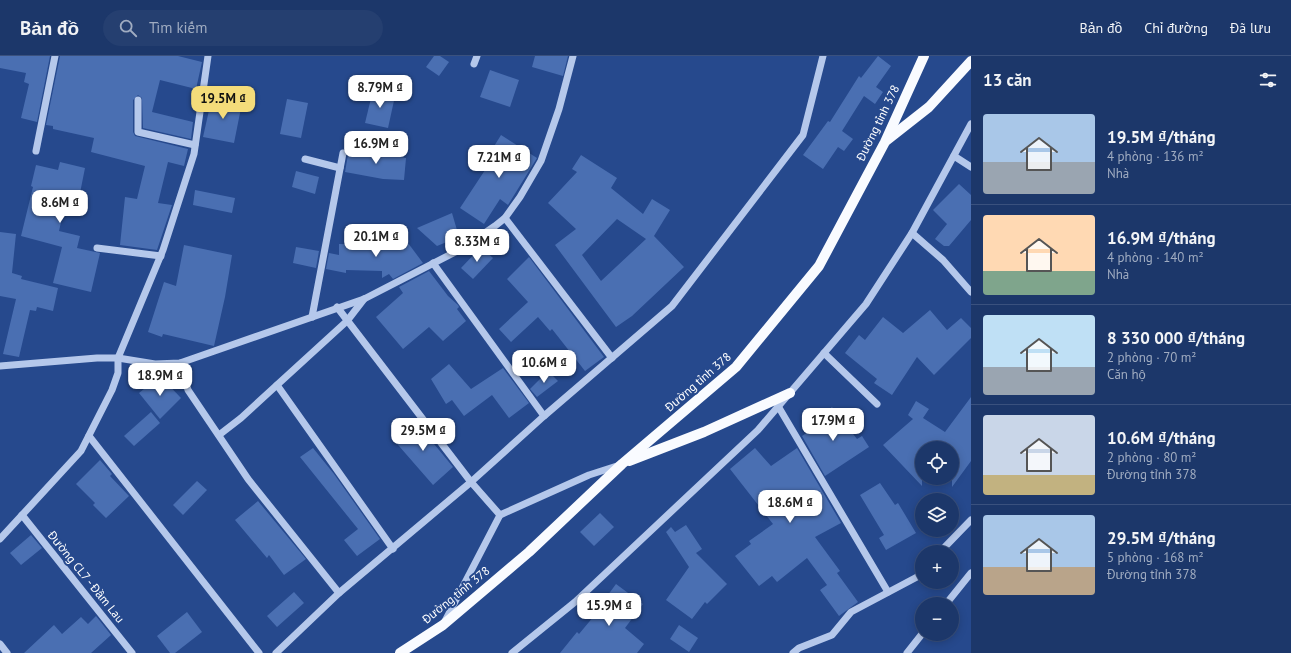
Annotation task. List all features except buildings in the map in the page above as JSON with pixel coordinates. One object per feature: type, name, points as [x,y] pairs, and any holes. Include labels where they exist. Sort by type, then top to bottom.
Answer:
[{"type":"main road","name":"Đường tỉnh 378","points":[[400,653],[443,625],[528,552],[622,464],[736,367],[820,266],[885,142],[924,56]]},
{"type":"main road","points":[[885,142],[929,107],[971,61]]},
{"type":"main road","points":[[622,464],[704,432],[790,393]]},
{"type":"street","points":[[36,151],[55,56]]},
{"type":"street","points":[[0,539],[81,451],[112,390],[118,373],[118,358],[161,256],[195,145],[208,56]]},
{"type":"street","points":[[474,64],[477,56]]},
{"type":"street","points":[[0,366],[118,358],[155,364],[180,363],[337,307],[364,299],[434,263],[482,237],[505,218],[520,197],[541,161],[559,109],[573,56]]},
{"type":"street","points":[[276,653],[339,593],[471,482],[544,416],[672,306],[803,135],[824,56]]},
{"type":"street","points":[[138,100],[138,132],[195,145]]},
{"type":"street","points":[[512,653],[575,602],[758,430],[866,304],[912,233],[971,124]]},
{"type":"street","points":[[312,317],[343,153]]},
{"type":"street","points":[[954,156],[971,167]]},
{"type":"street","points":[[305,159],[340,168]]},
{"type":"street","points":[[505,218],[612,358]]},
{"type":"street","points":[[912,233],[943,260],[971,292]]},
{"type":"street","points":[[97,248],[161,256]]},
{"type":"street","points":[[434,263],[544,416]]},
{"type":"street","points":[[219,435],[277,385],[347,321],[364,299]]},
{"type":"street","points":[[337,307],[471,482],[500,515]]},
{"type":"street","points":[[824,353],[877,404]]},
{"type":"street","points":[[180,363],[188,390],[248,479],[339,593]]},
{"type":"street","points":[[277,385],[393,549]]},
{"type":"street","points":[[778,406],[888,592]]},
{"type":"street","points":[[88,436],[259,653]]},
{"type":"street","points":[[443,625],[500,515],[589,475],[622,464]]},
{"type":"street","name":"Đường CL7 - Đầm Lau","points":[[22,515],[132,653]]},
{"type":"street","points":[[947,545],[971,520]]},
{"type":"street","points":[[952,597],[971,573]]},
{"type":"street","points":[[793,653],[799,648],[832,635],[851,612],[915,578]]},
{"type":"street","points":[[906,653],[916,641]]},
{"type":"street","points":[[0,644],[8,653]]}]
